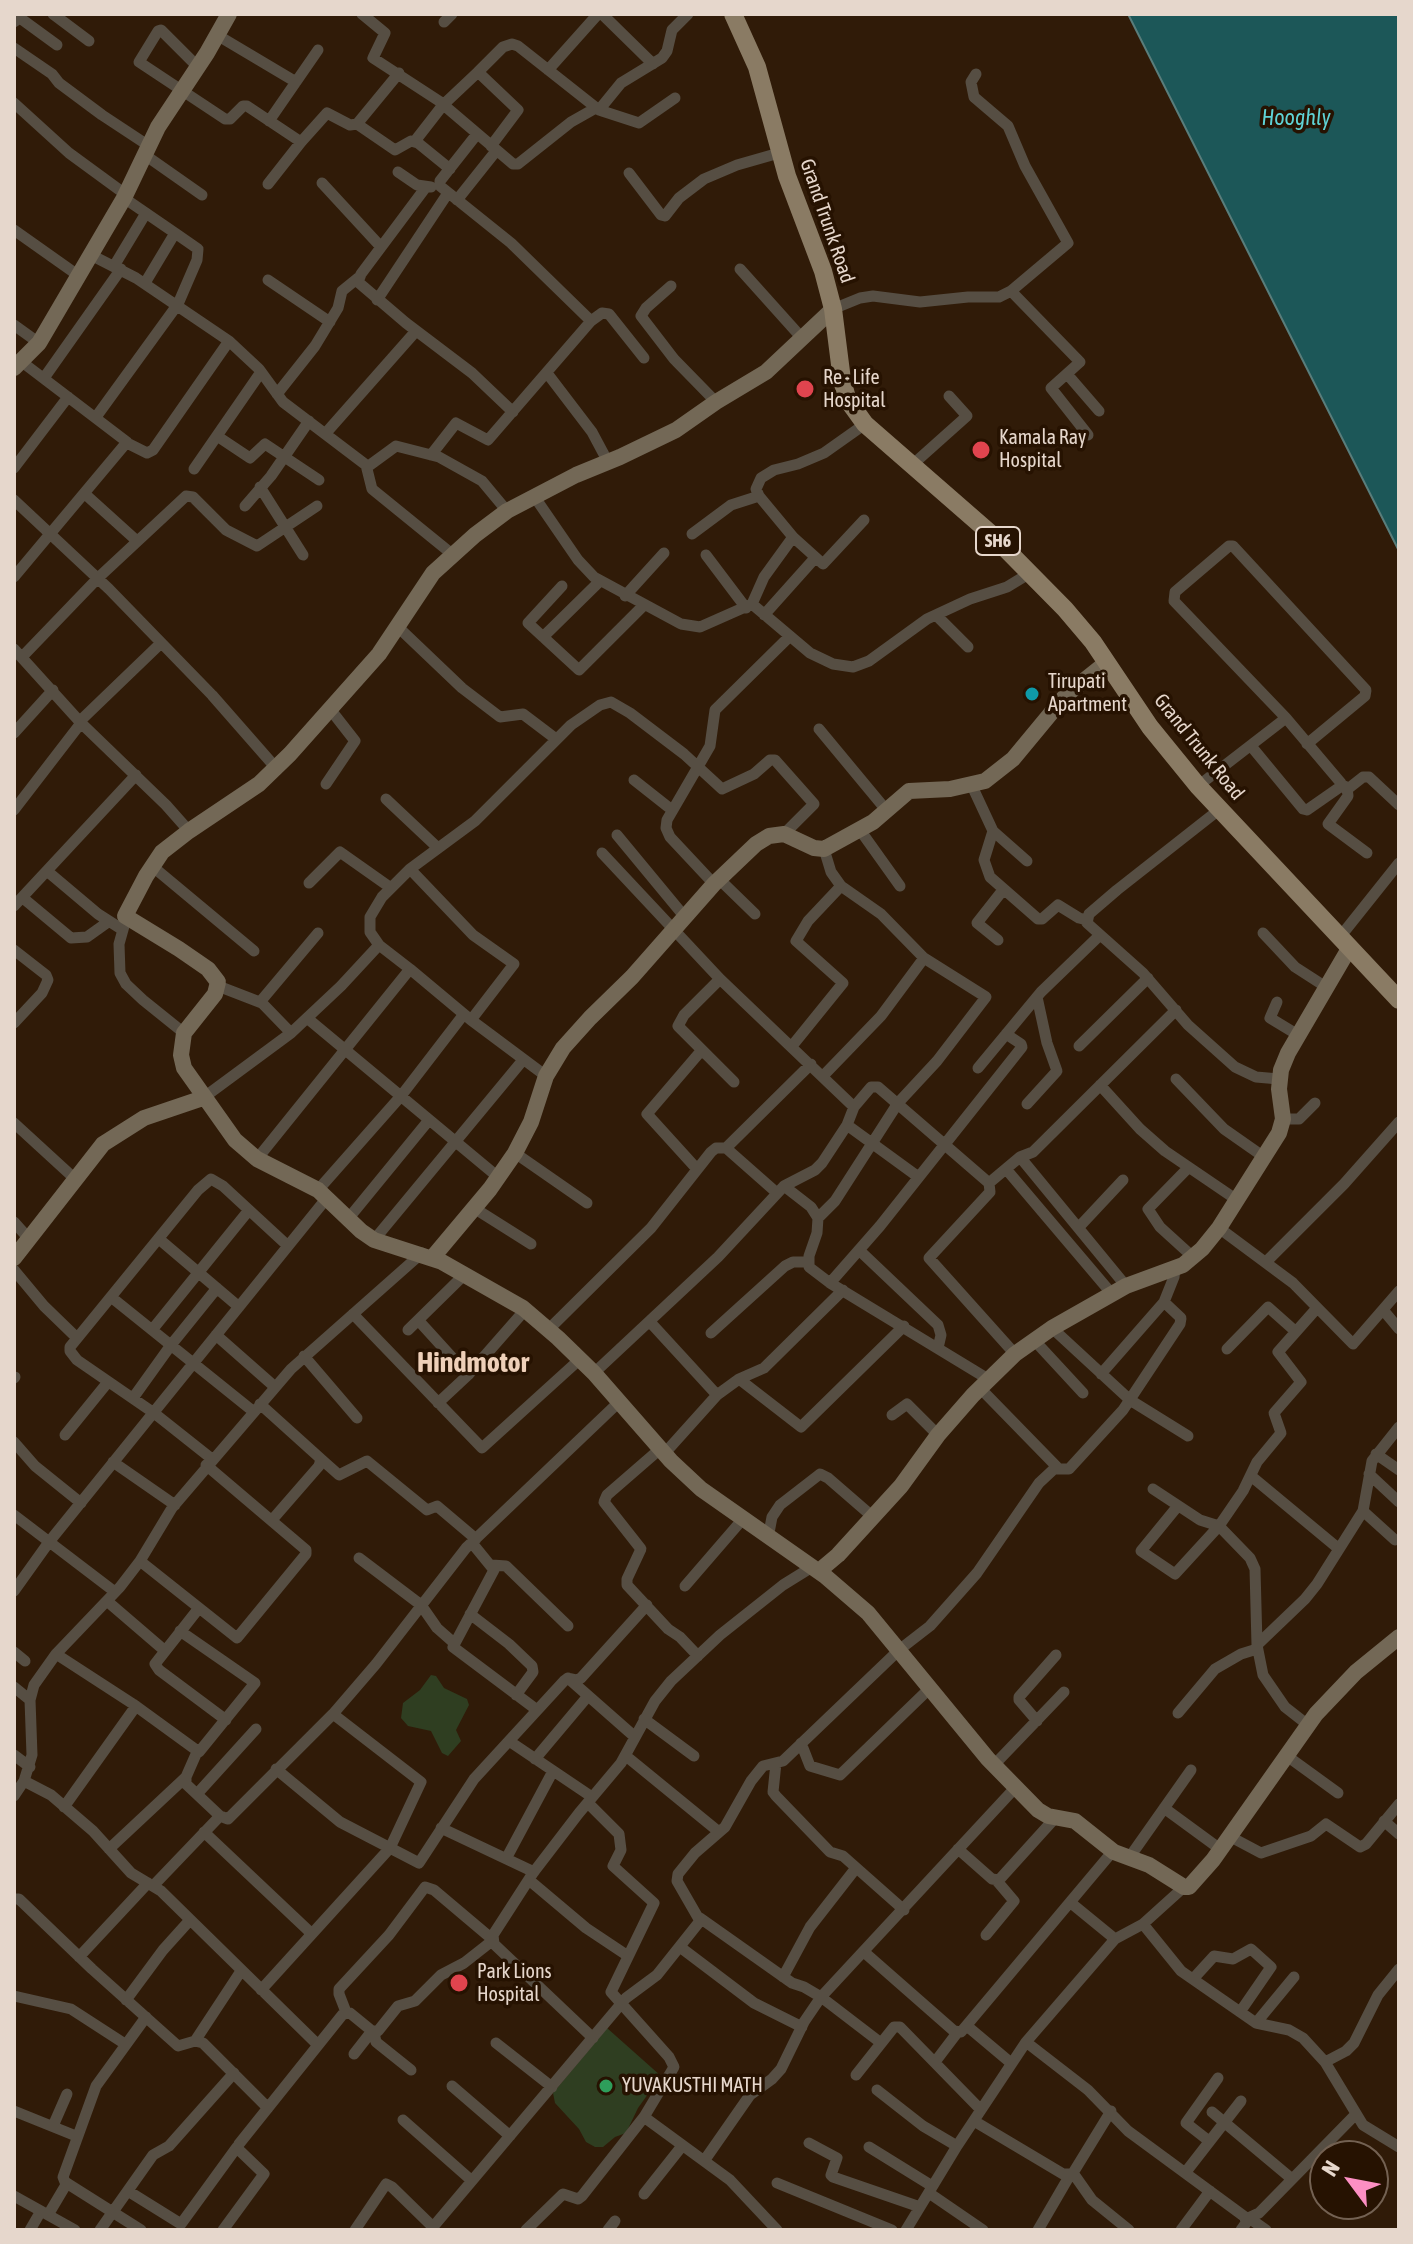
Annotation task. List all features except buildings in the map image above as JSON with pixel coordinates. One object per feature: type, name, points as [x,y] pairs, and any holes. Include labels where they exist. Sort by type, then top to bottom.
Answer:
[{"type":"main road","name":"Grand Trunk Road","points":[[733,14],[761,78],[779,153],[823,271],[833,309],[847,398],[865,424],[990,533],[1078,623],[1150,727],[1198,786],[1399,1000]]},
{"type":"street","points":[[53,14],[89,41]]},
{"type":"street","points":[[229,14],[180,90],[124,196],[39,343],[18,365],[44,378],[127,443],[147,453],[153,450],[229,341]]},
{"type":"street","points":[[362,14],[385,33],[373,58],[443,105],[507,161],[518,164],[568,124],[597,110],[621,83],[665,54],[672,30],[688,14]]},
{"type":"street","points":[[548,70],[600,14],[653,64]]},
{"type":"street","points":[[14,22],[20,18],[57,45]]},
{"type":"street","points":[[197,66],[162,31],[158,31],[139,63],[225,119],[230,119],[245,105],[301,142]]},
{"type":"street","points":[[217,35],[296,82]]},
{"type":"street","points":[[357,124],[395,150],[415,141],[443,105],[503,47],[512,44],[597,110],[639,123],[675,98]]},
{"type":"street","points":[[14,48],[52,74],[202,195]]},
{"type":"street","points":[[269,121],[318,50]]},
{"type":"street","points":[[377,300],[448,193],[494,148],[519,111],[478,72]]},
{"type":"street","points":[[268,184],[327,113],[350,125],[357,124],[399,73]]},
{"type":"street","points":[[184,1033],[126,984],[118,963],[125,914],[162,852],[229,806],[276,768],[379,654],[423,586],[452,554],[507,511],[534,496],[676,430],[766,372],[833,309],[866,297],[928,302],[968,297],[993,298],[1011,291],[1064,247],[1068,240],[1025,166],[1008,126],[974,97],[970,89],[976,74]]},
{"type":"street","points":[[14,103],[69,153],[199,252],[178,304],[96,417]]},
{"type":"street","points":[[477,134],[440,181],[448,193],[511,243],[591,321]]},
{"type":"street","points":[[415,141],[450,169]]},
{"type":"street","points":[[629,173],[661,215],[665,216],[679,198],[704,179],[737,165],[779,153]]},
{"type":"street","points":[[398,172],[426,187],[448,193]]},
{"type":"street","points":[[322,183],[381,247]]},
{"type":"street","points":[[277,394],[310,354],[338,308],[342,291],[358,278],[426,187]]},
{"type":"street","points":[[44,378],[118,267],[146,213]]},
{"type":"street","points":[[14,230],[79,276]]},
{"type":"street","points":[[145,283],[175,233]]},
{"type":"street","points":[[91,255],[145,283],[229,341],[261,372],[277,394],[366,465],[372,489],[452,554]]},
{"type":"street","points":[[740,269],[801,337]]},
{"type":"street","points":[[358,278],[360,285],[377,300],[472,373],[513,412]]},
{"type":"street","points":[[268,280],[330,322]]},
{"type":"street","points":[[671,286],[641,316],[674,359],[716,402]]},
{"type":"street","points":[[1011,291],[1080,362],[1051,388],[1088,435]]},
{"type":"street","points":[[431,455],[456,423],[487,441],[591,321],[602,313],[609,314],[644,358]]},
{"type":"street","points":[[14,325],[39,343]]},
{"type":"street","points":[[325,434],[416,331]]},
{"type":"street","points":[[194,469],[261,372]]},
{"type":"street","points":[[547,373],[592,432],[608,462]]},
{"type":"street","points":[[1067,374],[1099,411]]},
{"type":"street","points":[[911,466],[967,416],[949,396]]},
{"type":"street","points":[[14,468],[68,397]]},
{"type":"street","points":[[245,506],[285,457],[309,421]]},
{"type":"street","points":[[864,520],[823,564],[793,537],[759,496],[757,485],[765,475],[824,453],[865,424]]},
{"type":"street","points":[[217,436],[250,458],[263,444],[319,480]]},
{"type":"street","points":[[14,577],[127,443]]},
{"type":"street","points":[[366,465],[393,447],[431,455],[476,476],[507,511]]},
{"type":"street","points":[[260,487],[303,555]]},
{"type":"street","points":[[85,494],[137,541]]},
{"type":"street","points":[[189,831],[80,722],[18,653],[188,495],[226,530],[257,546],[317,506]]},
{"type":"street","points":[[534,496],[578,560],[600,581],[693,627],[708,625],[749,606],[764,577],[793,537]]},
{"type":"street","points":[[692,534],[731,505],[759,496]]},
{"type":"street","points":[[14,500],[98,578],[212,695],[276,768]]},
{"type":"street","points":[[1307,744],[1365,696],[1366,690],[1233,546],[1229,546],[1175,592],[1174,601],[1286,718],[1307,744],[1344,786],[1348,796],[1328,824],[1367,853]]},
{"type":"street","points":[[625,596],[664,553]]},
{"type":"street","points":[[706,555],[749,606],[789,637],[833,664],[853,667],[869,661],[936,615],[1007,587],[1030,573]]},
{"type":"street","points":[[764,615],[815,558]]},
{"type":"street","points":[[543,637],[600,581]]},
{"type":"street","points":[[562,586],[528,622],[579,670],[644,605]]},
{"type":"street","points":[[936,615],[968,647]]},
{"type":"street","points":[[398,627],[462,688],[500,717],[523,714],[556,739]]},
{"type":"street","points":[[755,914],[717,882],[668,833],[666,825],[710,746],[713,716],[718,707],[789,637]]},
{"type":"street","points":[[14,810],[80,722],[160,644]]},
{"type":"street","points":[[784,834],[814,848],[824,849],[860,830],[903,795],[914,790],[972,786],[985,781],[1007,765],[1066,695],[1106,663]]},
{"type":"street","points":[[14,733],[53,690]]},
{"type":"street","points":[[14,1796],[30,1767],[30,1700],[36,1681],[56,1654],[140,1561],[175,1505],[209,1462],[304,1356],[427,1255],[474,1208],[515,1153],[531,1122],[546,1076],[575,1034],[632,977],[717,882],[765,838],[784,834],[814,804],[775,760],[771,759],[756,772],[724,789],[630,713],[611,702],[600,705],[571,725],[475,821],[410,869],[382,897],[369,921],[370,932],[379,945],[546,1076]]},
{"type":"street","points":[[326,784],[355,741],[330,709]]},
{"type":"street","points":[[1198,786],[1286,718]]},
{"type":"street","points":[[819,729],[887,811]]},
{"type":"street","points":[[1251,746],[1303,809],[1307,810],[1363,777],[1369,777],[1399,805]]},
{"type":"street","points":[[108,922],[87,937],[75,939],[18,902],[136,775]]},
{"type":"street","points":[[634,780],[672,810]]},
{"type":"street","points":[[972,786],[993,831],[1027,861]]},
{"type":"street","points":[[386,799],[438,848]]},
{"type":"street","points":[[1087,920],[1089,914],[1117,890],[1220,809]]},
{"type":"street","points":[[860,830],[900,886]]},
{"type":"street","points":[[993,831],[985,867],[1003,890],[1038,919],[1059,905],[1087,920],[1099,936],[1148,978],[1188,1025],[1235,1067],[1256,1077],[1279,1079]]},
{"type":"street","points":[[617,835],[684,916]]},
{"type":"street","points":[[818,1218],[835,1201],[898,1103],[937,1061],[986,998],[924,958],[881,914],[841,886],[828,866],[824,849]]},
{"type":"street","points":[[309,883],[340,852],[391,888]]},
{"type":"street","points":[[602,853],[720,979],[854,1107]]},
{"type":"street","points":[[354,2054],[373,2032],[382,2028],[398,2006],[415,2001],[441,1975],[464,1963],[492,1940],[532,1876],[626,1756],[644,1719],[671,1681],[783,1585],[816,1569],[873,1517],[901,1486],[938,1435],[984,1383],[1015,1354],[1052,1328],[1119,1290],[1175,1269],[1193,1257],[1219,1228],[1279,1133],[1283,1119],[1279,1079],[1284,1062],[1326,987],[1345,942],[1399,863]]},
{"type":"street","points":[[152,866],[254,951]]},
{"type":"street","points":[[14,1591],[49,1542],[288,1246],[322,1194],[514,964],[473,935],[410,869]]},
{"type":"street","points":[[47,871],[108,922],[166,941],[208,969],[218,986],[260,1002],[291,1033]]},
{"type":"street","points":[[792,1046],[844,982],[796,941],[808,921],[841,886]]},
{"type":"street","points":[[998,940],[977,923],[1003,890]]},
{"type":"street","points":[[260,1002],[318,933]]},
{"type":"street","points":[[1263,933],[1295,967],[1326,987]]},
{"type":"street","points":[[978,1068],[1037,997],[1099,936]]},
{"type":"street","points":[[14,1258],[103,1144],[144,1118],[203,1098],[291,1033],[379,945]]},
{"type":"street","points":[[14,950],[46,975],[48,980],[42,993],[14,1023]]},
{"type":"street","points":[[823,1076],[881,1016],[924,958]]},
{"type":"street","points":[[257,1159],[410,969]]},
{"type":"street","points":[[1079,1046],[1148,978]]},
{"type":"street","points":[[720,979],[678,1024],[734,1082]]},
{"type":"street","points":[[218,986],[184,1033],[181,1055],[184,1068],[203,1098],[235,1140],[257,1159],[322,1194],[374,1240],[427,1255],[525,1310],[594,1373],[662,1452],[701,1489],[816,1569],[868,1613],[994,1765],[1038,1810],[1075,1821],[1113,1851],[1149,1865],[1184,1887]]},
{"type":"street","points":[[1027,1104],[1057,1071],[1037,997]]},
{"type":"street","points":[[1277,1002],[1270,1018],[1298,1035]]},
{"type":"street","points":[[989,1183],[1020,1157],[1033,1152],[1176,1010]]},
{"type":"street","points":[[307,1018],[498,1177]]},
{"type":"street","points":[[830,1283],[1022,1047],[1006,1034]]},
{"type":"street","points":[[696,1168],[647,1114],[701,1051]]},
{"type":"street","points":[[374,1240],[523,1060]]},
{"type":"street","points":[[726,1148],[811,1064]]},
{"type":"street","points":[[1176,1079],[1224,1129],[1264,1157]]},
{"type":"street","points":[[1100,1085],[1140,1129],[1188,1168],[1237,1200]]},
{"type":"street","points":[[594,1373],[718,1257],[780,1189],[819,1167],[847,1125],[854,1107],[868,1089],[875,1086],[989,1183],[990,1192],[929,1258],[1015,1354]]},
{"type":"street","points":[[1283,1119],[1299,1119],[1315,1103]]},
{"type":"street","points":[[348,1219],[429,1120]]},
{"type":"street","points":[[1266,1262],[1344,1184],[1399,1122]]},
{"type":"street","points":[[14,1123],[74,1178]]},
{"type":"street","points":[[847,1125],[917,1176]]},
{"type":"street","points":[[548,1330],[651,1228],[714,1149],[726,1148],[780,1189],[811,1207],[818,1218],[808,1262],[810,1269],[938,1348],[984,1383],[1058,1468]]},
{"type":"street","points":[[515,1153],[587,1203]]},
{"type":"street","points":[[1020,1157],[1079,1227],[1119,1290]]},
{"type":"street","points":[[1188,1168],[1148,1209],[1160,1227],[1193,1257]]},
{"type":"street","points":[[1006,1169],[1119,1290]]},
{"type":"street","points":[[140,1561],[235,1637],[240,1637],[307,1553],[154,1413],[71,1355],[70,1347],[198,1190],[211,1179],[288,1246]]},
{"type":"street","points":[[1079,1227],[1123,1180]]},
{"type":"street","points":[[474,1208],[531,1244]]},
{"type":"street","points":[[152,1330],[249,1210]]},
{"type":"street","points":[[14,1222],[30,1240]]},
{"type":"street","points":[[1219,1228],[1293,1283],[1353,1344],[1399,1291]]},
{"type":"street","points":[[159,1239],[239,1307]]},
{"type":"street","points":[[859,1250],[934,1319],[940,1329],[938,1348]]},
{"type":"street","points":[[711,1333],[785,1266],[793,1262],[808,1262]]},
{"type":"street","points":[[1101,1374],[1164,1302],[1175,1269]]},
{"type":"street","points":[[14,1270],[44,1306],[77,1338]]},
{"type":"street","points":[[408,1330],[464,1275]]},
{"type":"street","points":[[133,1398],[217,1288]]},
{"type":"street","points":[[698,1656],[680,1637],[666,1628],[626,1582],[641,1549],[604,1502],[607,1495],[662,1452],[717,1395],[739,1379],[764,1368],[843,1290]]},
{"type":"street","points":[[111,1297],[339,1475],[367,1461],[427,1510],[437,1506],[474,1541],[492,1565],[493,1573],[454,1643],[455,1650],[537,1710]]},
{"type":"street","points":[[881,2043],[821,1997],[783,1977],[700,1918],[676,1877],[695,1853],[727,1825],[754,1776],[765,1765],[783,1761],[899,1650],[930,1626],[977,1573],[1039,1483],[1049,1472],[1058,1468],[1069,1469],[1130,1400],[1181,1321],[1164,1302]]},
{"type":"street","points":[[1227,1349],[1268,1307],[1295,1331]]},
{"type":"street","points":[[1177,1507],[1141,1551],[1173,1574],[1219,1526],[1260,1458],[1281,1433],[1274,1417],[1275,1411],[1301,1382],[1277,1353],[1317,1308]]},
{"type":"street","points":[[438,1403],[468,1375],[525,1310]]},
{"type":"street","points":[[1384,1311],[1399,1329]]},
{"type":"street","points":[[353,1314],[482,1448],[579,1360]]},
{"type":"street","points":[[418,1320],[468,1375]]},
{"type":"street","points":[[650,1322],[717,1395]]},
{"type":"street","points":[[739,1379],[801,1427],[904,1326]]},
{"type":"street","points":[[1052,1328],[1130,1400],[1188,1436]]},
{"type":"street","points":[[216,1335],[275,1387]]},
{"type":"street","points":[[1034,1340],[1083,1393]]},
{"type":"street","points":[[304,1356],[357,1418]]},
{"type":"street","points":[[65,1435],[108,1382]]},
{"type":"street","points":[[186,1777],[186,1784],[220,1816],[228,1819],[233,1815],[333,1714],[474,1541],[619,1402]]},
{"type":"street","points":[[892,1415],[904,1403],[908,1404],[938,1435]]},
{"type":"street","points":[[1178,1713],[1215,1669],[1257,1647],[1311,1592],[1363,1511],[1376,1454],[1399,1427]]},
{"type":"street","points":[[14,1442],[35,1466],[81,1503]]},
{"type":"street","points":[[1376,1454],[1399,1470]]},
{"type":"street","points":[[272,1520],[319,1466],[321,1459]]},
{"type":"street","points":[[113,1462],[175,1505]]},
{"type":"street","points":[[768,1538],[772,1517],[780,1505],[820,1474],[873,1517]]},
{"type":"street","points":[[1369,1474],[1399,1502]]},
{"type":"street","points":[[1251,1476],[1339,1549]]},
{"type":"street","points":[[1153,1489],[1200,1520],[1219,1526],[1250,1558],[1255,1569],[1257,1647],[1263,1675],[1285,1707],[1308,1725]]},
{"type":"street","points":[[1363,1511],[1395,1540]]},
{"type":"street","points":[[15,1517],[111,1596],[164,1650]]},
{"type":"street","points":[[685,1586],[742,1520]]},
{"type":"street","points":[[359,1558],[421,1605],[437,1628],[454,1643]]},
{"type":"street","points":[[492,1565],[506,1566],[568,1626]]},
{"type":"street","points":[[568,1678],[581,1678],[647,1605]]},
{"type":"street","points":[[199,1608],[156,1660],[157,1668],[226,1720]]},
{"type":"street","points":[[470,1614],[532,1666],[533,1672],[516,1695]]},
{"type":"street","points":[[109,1849],[186,1777],[197,1752],[254,1686],[254,1681],[180,1631]]},
{"type":"street","points":[[906,2230],[1026,2042],[1115,1939],[1143,1924],[1184,1887],[1189,1887],[1225,1843],[1308,1725],[1356,1672],[1399,1637]]},
{"type":"street","points":[[14,1652],[25,1661]]},
{"type":"street","points":[[56,1654],[136,1706],[197,1752]]},
{"type":"street","points":[[1037,1721],[1019,1697],[1056,1655]]},
{"type":"street","points":[[568,1678],[635,1737]]},
{"type":"street","points":[[276,1769],[340,1822],[419,1863],[474,1779],[568,1678]]},
{"type":"street","points":[[14,1687],[30,1700]]},
{"type":"street","points":[[801,1743],[810,1766],[840,1775],[930,1688]]},
{"type":"street","points":[[994,1765],[1064,1692]]},
{"type":"street","points":[[535,1759],[588,1696]]},
{"type":"street","points":[[64,1807],[136,1706]]},
{"type":"street","points":[[261,1990],[390,1848],[419,1787],[420,1779],[333,1714]]},
{"type":"street","points":[[644,1719],[694,1756]]},
{"type":"street","points":[[197,1794],[256,1729]]},
{"type":"street","points":[[509,1741],[590,1800],[619,1834],[621,1850],[612,1864],[614,1868],[653,1901],[651,1911],[611,1990],[669,2057],[674,2067],[644,2117],[580,2198],[563,2194],[526,2230]]},
{"type":"street","points":[[14,1755],[30,1767]]},
{"type":"street","points":[[626,1756],[719,1832]]},
{"type":"street","points":[[1287,1756],[1338,1793]]},
{"type":"street","points":[[776,1763],[774,1794],[830,1852],[841,1855],[904,1910]]},
{"type":"street","points":[[1129,1858],[1191,1770]]},
{"type":"street","points":[[507,1857],[553,1771]]},
{"type":"street","points":[[24,1781],[51,1795],[131,1873],[150,1885],[190,1920],[318,2045]]},
{"type":"street","points":[[704,2161],[752,2093],[781,2069],[821,1997],[1015,1788]]},
{"type":"street","points":[[1164,1808],[1225,1843],[1261,1853],[1311,1836],[1326,1824],[1360,1847],[1366,1844],[1399,1804]]},
{"type":"street","points":[[79,1957],[220,1816]]},
{"type":"street","points":[[997,1881],[1056,1817]]},
{"type":"street","points":[[1384,1821],[1399,1834]]},
{"type":"street","points":[[441,1828],[507,1857],[532,1876],[584,1927],[628,1956]]},
{"type":"street","points":[[204,1832],[312,1934]]},
{"type":"street","points":[[958,1849],[997,1881],[1014,1901],[986,1935]]},
{"type":"street","points":[[935,2062],[1113,1851]]},
{"type":"street","points":[[783,1977],[810,1927],[856,1868]]},
{"type":"street","points":[[411,2070],[376,2042],[373,2032],[346,2012],[339,1989],[389,1935],[425,1887],[434,1890],[492,1940],[593,2038]]},
{"type":"street","points":[[14,1899],[19,1899],[178,2046],[195,2041],[203,2043],[268,2108]]},
{"type":"street","points":[[1071,1903],[1115,1939]]},
{"type":"street","points":[[355,2230],[386,2184],[434,2229],[471,2180],[622,2003],[657,1975],[700,1923],[700,1918]]},
{"type":"street","points":[[126,2000],[190,1920]]},
{"type":"street","points":[[1143,1924],[1181,1971],[1256,2023],[1289,2030],[1303,2038],[1325,2062],[1355,2115],[1374,2133],[1399,2147]]},
{"type":"street","points":[[680,1947],[754,2003],[802,2027]]},
{"type":"street","points":[[1193,1979],[1214,1956],[1231,1959],[1251,1949],[1271,1967],[1240,2012]]},
{"type":"street","points":[[864,1952],[1011,2063]]},
{"type":"street","points":[[1325,2062],[1354,2043],[1378,1995],[1399,1969]]},
{"type":"street","points":[[195,2041],[241,1971]]},
{"type":"street","points":[[1256,2023],[1294,1977]]},
{"type":"street","points":[[14,1996],[71,2009],[125,2044]]},
{"type":"street","points":[[128,2191],[182,2224],[237,2147],[346,2012]]},
{"type":"street","points":[[141,2230],[67,2183],[63,2177],[94,2091],[146,2017]]},
{"type":"street","points":[[856,2075],[894,2027],[900,2027],[981,2110]]},
{"type":"street","points":[[1026,2042],[1088,2090],[1128,2131],[1210,2191],[1246,2223],[1266,2230]]},
{"type":"street","points":[[496,2043],[552,2087]]},
{"type":"street","points":[[100,2230],[153,2155],[170,2145],[234,2073]]},
{"type":"street","points":[[1209,2141],[1186,2123],[1218,2078]]},
{"type":"street","points":[[452,2086],[510,2136]]},
{"type":"street","points":[[877,2090],[923,2126],[957,2146]]},
{"type":"street","points":[[53,2126],[67,2094]]},
{"type":"street","points":[[1185,2173],[1241,2101]]},
{"type":"street","points":[[14,2111],[76,2136]]},
{"type":"street","points":[[1038,2230],[1111,2111]]},
{"type":"street","points":[[1212,2112],[1292,2179]]},
{"type":"street","points":[[1246,2223],[1355,2115]]},
{"type":"street","points":[[644,2117],[730,2180],[777,2230]]},
{"type":"street","points":[[403,2120],[471,2180]]},
{"type":"street","points":[[974,2121],[1061,2173],[1072,2174],[1092,2200],[1129,2230]]},
{"type":"street","points":[[809,2143],[837,2158],[833,2177],[920,2207]]},
{"type":"street","points":[[644,2194],[682,2146]]},
{"type":"street","points":[[223,2230],[264,2174],[237,2147]]},
{"type":"street","points":[[869,2147],[983,2230]]},
{"type":"street","points":[[30,2230],[67,2183]]},
{"type":"street","points":[[777,2183],[892,2230]]},
{"type":"street","points":[[1181,2230],[1210,2191]]},
{"type":"street","points":[[14,2196],[75,2230]]},
{"type":"green space","points":[[431,1675],[436,1676],[444,1688],[467,1699],[469,1705],[456,1730],[461,1741],[448,1756],[442,1753],[431,1731],[408,1726],[401,1718],[403,1703],[420,1690]]},
{"type":"green space","name":"YUVAKUSTHI MATH","points":[[607,2028],[661,2076],[638,2108],[626,2133],[603,2147],[595,2147],[586,2142],[579,2129],[555,2103],[553,2093]]},
{"type":"water","name":"Hooghly","points":[[1128,14],[1399,14],[1399,551]]},
{"type":"place","name":"Re - Life Hospital","points":[[805,389]]},
{"type":"place","name":"Kamala Ray Hospital","points":[[981,450]]},
{"type":"place","name":"Tirupati Apartment","points":[[1032,694]]},
{"type":"place","name":"Park Lions Hospital","points":[[459,1983]]},
{"type":"place","name":"YUVAKUSTHI MATH","points":[[606,2086]]},
{"type":"district","name":"Hindmotor","points":[[473,1363]]}]
